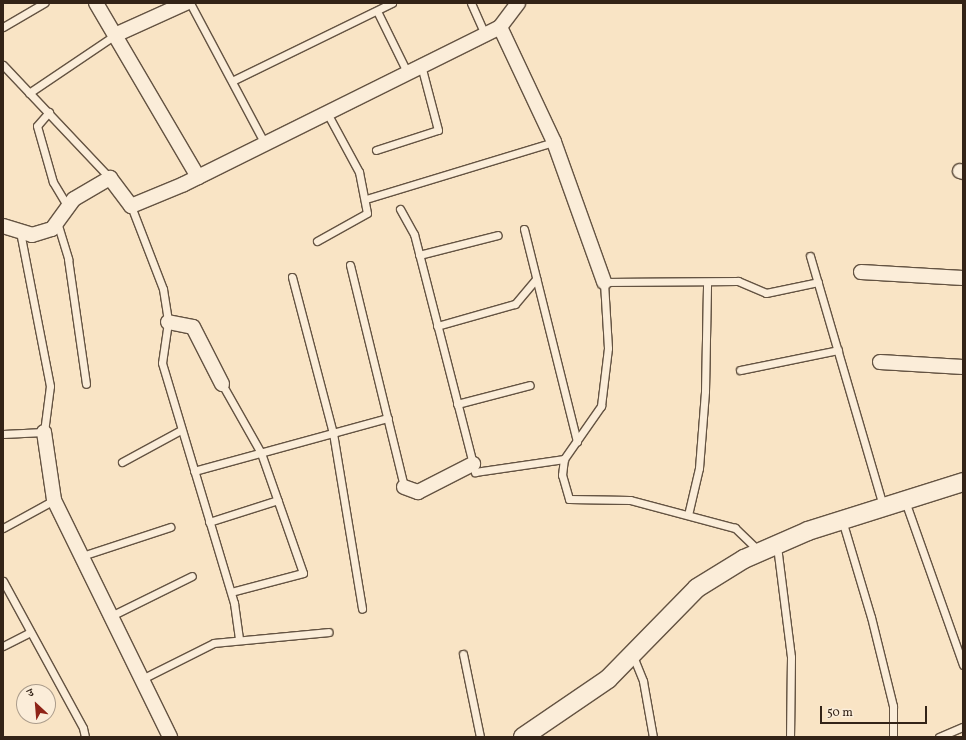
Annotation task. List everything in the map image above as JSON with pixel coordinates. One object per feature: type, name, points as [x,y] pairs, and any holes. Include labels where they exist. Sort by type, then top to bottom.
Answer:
[{"type":"street","points":[[96,3],[198,176]]},
{"type":"street","points":[[115,35],[186,3]]},
{"type":"street","points":[[3,226],[20,230],[32,235],[52,229],[74,199],[110,178],[131,206],[198,176],[326,111],[500,27],[518,3]]},
{"type":"street","points":[[500,27],[554,142],[604,282]]},
{"type":"street","points":[[861,272],[963,278]]},
{"type":"street","points":[[168,322],[192,327],[222,384]]},
{"type":"street","points":[[880,362],[963,367]]},
{"type":"street","points":[[44,432],[54,500],[170,737]]},
{"type":"street","points":[[404,487],[418,492],[473,464]]},
{"type":"street","points":[[523,737],[608,679],[697,588],[777,544],[842,520],[963,482]]},
{"type":"lane","points":[[3,27],[44,3]]},
{"type":"lane","points":[[190,3],[264,142]]},
{"type":"lane","points":[[232,81],[392,3]]},
{"type":"lane","points":[[471,3],[485,34]]},
{"type":"lane","points":[[377,10],[407,72]]},
{"type":"lane","points":[[29,92],[115,35]]},
{"type":"lane","points":[[376,150],[438,130],[421,65]]},
{"type":"lane","points":[[3,66],[49,112],[110,178]]},
{"type":"lane","points":[[317,241],[367,213],[366,200],[359,172],[326,111]]},
{"type":"lane","points":[[49,112],[37,126],[53,182],[68,207]]},
{"type":"lane","points":[[366,200],[554,142]]},
{"type":"lane","points":[[131,206],[163,289],[168,322],[162,363],[231,592],[239,640]]},
{"type":"lane","points":[[400,209],[414,234],[474,472],[564,459]]},
{"type":"lane","points":[[57,222],[68,259],[86,384]]},
{"type":"lane","points":[[524,229],[577,441]]},
{"type":"lane","points":[[3,434],[44,432],[50,386],[20,230]]},
{"type":"lane","points":[[419,254],[498,235]]},
{"type":"lane","points":[[810,256],[884,507]]},
{"type":"lane","points":[[350,265],[404,487]]},
{"type":"lane","points":[[292,277],[333,433],[362,610]]},
{"type":"lane","points":[[437,326],[515,304],[536,279]]},
{"type":"lane","points":[[760,552],[735,528],[630,500],[569,499],[562,475],[564,459],[601,406],[608,348],[604,282],[738,281],[766,293],[818,282]]},
{"type":"lane","points":[[688,515],[699,468],[706,391],[706,282]]},
{"type":"lane","points":[[740,370],[838,350]]},
{"type":"lane","points":[[222,384],[261,453],[303,573],[231,592]]},
{"type":"lane","points":[[457,404],[530,385]]},
{"type":"lane","points":[[194,471],[388,418]]},
{"type":"lane","points":[[122,462],[181,430]]},
{"type":"lane","points":[[3,528],[54,500]]},
{"type":"lane","points":[[209,522],[278,500]]},
{"type":"lane","points":[[905,500],[963,665]]},
{"type":"lane","points":[[842,520],[871,617],[893,706],[893,737]]},
{"type":"lane","points":[[82,556],[170,527]]},
{"type":"lane","points":[[777,544],[791,657],[790,737]]},
{"type":"lane","points":[[111,616],[192,576]]},
{"type":"lane","points":[[3,581],[29,633],[65,695],[85,737]]},
{"type":"lane","points":[[142,679],[214,643],[328,632]]},
{"type":"lane","points":[[3,646],[29,633]]},
{"type":"lane","points":[[463,654],[480,737]]},
{"type":"lane","points":[[633,654],[643,681],[653,737]]},
{"type":"lane","points":[[939,737],[963,727]]}]
